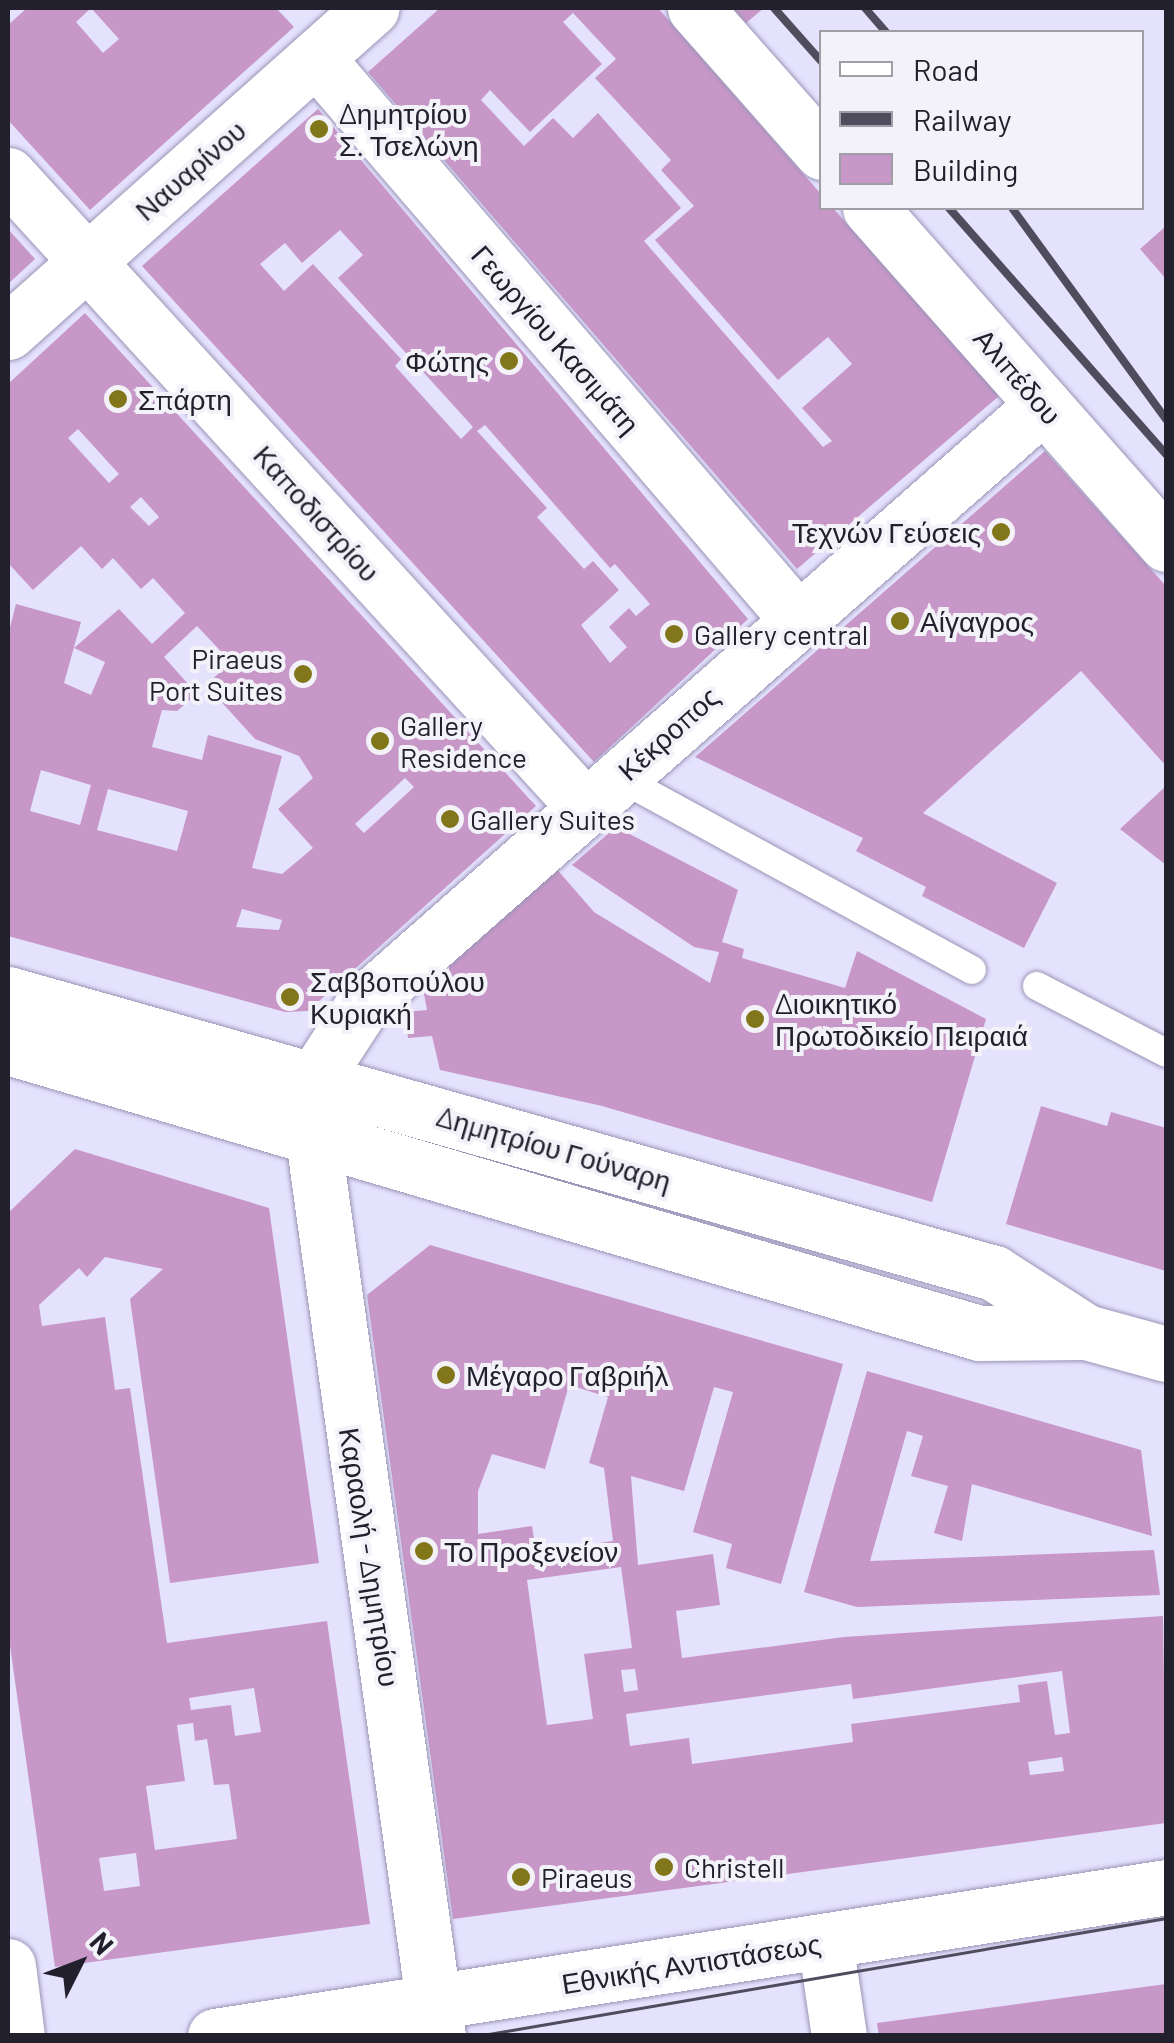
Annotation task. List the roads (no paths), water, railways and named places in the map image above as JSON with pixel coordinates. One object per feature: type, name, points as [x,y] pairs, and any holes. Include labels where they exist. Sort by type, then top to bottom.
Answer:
[{"type":"street","points":[[695,8],[819,149]]},
{"type":"street","name":"Ναυαρίνου","points":[[8,332],[316,58],[361,11]]},
{"type":"street","name":"Γεωργίου Κασιμάτη","points":[[316,58],[797,619]]},
{"type":"street","name":"Καποδιστρίου","points":[[8,175],[87,262],[602,792]]},
{"type":"street","name":"Αλιπέδου","points":[[872,210],[1166,544]]},
{"type":"street","name":"Κέκροπος","points":[[314,1080],[364,1003],[1043,405]]},
{"type":"street","name":"Δημητρίου Γούναρη","points":[[8,994],[994,1272],[1086,1332]]},
{"type":"street","name":"Δημητρίου Γούναρη","points":[[8,1047],[979,1333],[1086,1332],[1166,1354]]},
{"type":"street","name":"Καραολή - Δημητρίου","points":[[314,1080],[307,1135],[436,2020]]},
{"type":"street","name":"Εθνικής Αντιστάσεως","points":[[215,2036],[436,2020],[825,1941],[1166,1888]]},
{"type":"street","points":[[825,1941],[839,2036]]},
{"type":"street","points":[[8,1966],[17,2036]]},
{"type":"lane","points":[[602,792],[972,970]]},
{"type":"lane","points":[[1036,986],[1166,1053]]},
{"type":"tram line","points":[[477,2036],[1166,1918]]},
{"type":"railway","points":[[774,8],[819,59]]},
{"type":"railway","points":[[865,8],[884,30]]},
{"type":"railway","points":[[951,210],[1166,454]]},
{"type":"railway","points":[[1013,210],[1166,419]]},
{"type":"place","name":"Δημητρίου Σ. Τσελώνη","points":[[319,129]]},
{"type":"place","name":"Φώτης","points":[[509,361]]},
{"type":"place","name":"Σπάρτη","points":[[118,399]]},
{"type":"place","name":"Τεχνών Γεύσεις","points":[[1001,532]]},
{"type":"place","name":"Αίγαγρος","points":[[900,621]]},
{"type":"place","name":"Gallery central","points":[[674,634]]},
{"type":"place","name":"Piraeus Port Suites","points":[[303,674]]},
{"type":"place","name":"Gallery Residence","points":[[380,741]]},
{"type":"place","name":"Gallery Suites","points":[[450,819]]},
{"type":"place","name":"Σαββοπούλου Κυριακή","points":[[290,997]]},
{"type":"place","name":"Διοικητικό Πρωτοδικείο Πειραιά","points":[[755,1019]]},
{"type":"place","name":"Μέγαρο Γαβριήλ","points":[[446,1375]]},
{"type":"place","name":"Το Προξενείον","points":[[424,1551]]},
{"type":"place","name":"Christell","points":[[664,1867]]},
{"type":"place","name":"Piraeus","points":[[521,1877]]}]
